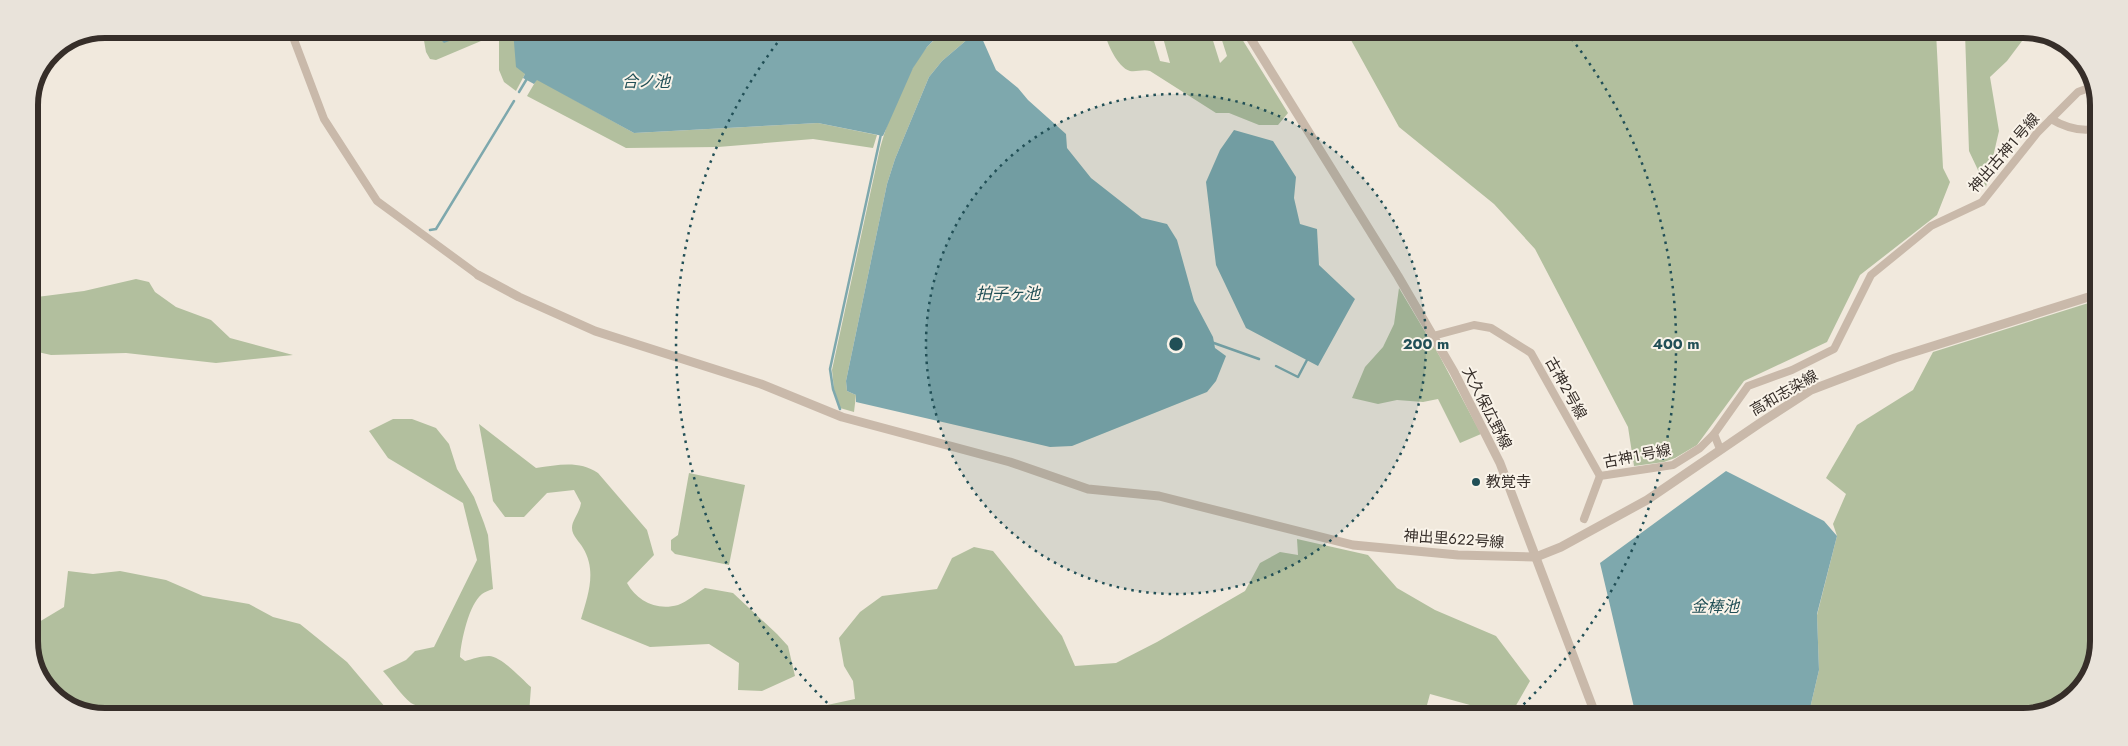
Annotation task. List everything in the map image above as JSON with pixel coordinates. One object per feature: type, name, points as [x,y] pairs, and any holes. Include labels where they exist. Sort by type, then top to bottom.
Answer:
[{"type":"street","points":[[293,38],[324,119],[377,201],[478,275]]},
{"type":"street","name":"大久保広野線","points":[[1250,38],[1398,276],[1454,372],[1500,463],[1593,708]]},
{"type":"street","points":[[2051,119],[2078,92],[2088,88]]},
{"type":"street","name":"神出古神１号線","points":[[1714,434],[1748,386],[1792,370],[1834,349],[1871,276],[1931,226],[1982,202],[2037,133],[2051,119],[2059,124],[2086,131],[2090,130]]},
{"type":"street","name":"神出里６２２号線","points":[[478,275],[595,332],[734,375],[842,417],[1010,462],[1088,489],[1159,496],[1353,545],[1458,555],[1536,557]]},
{"type":"street","name":"高和志染線","points":[[1536,557],[1560,547],[1647,500],[1720,449],[1811,390],[1895,358],[2090,297]]},
{"type":"street","name":"古神２号線","points":[[1433,336],[1474,325],[1490,328],[1531,353],[1600,476]]},
{"type":"street","points":[[1714,434],[1720,449]]},
{"type":"street","name":"古神１号線","points":[[1584,519],[1600,476],[1674,465],[1700,448],[1714,434]]},
{"type":"green space","points":[[424,38],[441,38],[444,42],[455,38],[480,38],[481,41],[436,60],[430,59],[426,52]]},
{"type":"green space","points":[[499,38],[516,38],[525,74],[516,91],[504,82],[499,70]]},
{"type":"green space","points":[[936,38],[969,38],[942,61],[929,77],[895,159],[887,184],[846,381],[847,391],[856,395],[854,412],[840,408],[834,389],[832,370],[879,153],[892,112],[905,83],[919,57]]},
{"type":"green space","points":[[1107,38],[1153,38],[1160,61],[1170,63],[1163,38],[1212,38],[1220,63],[1227,56],[1221,38],[1241,38],[1288,113],[1278,125],[1259,125],[1229,113],[1216,113],[1150,71],[1130,71],[1125,69],[1113,54]]},
{"type":"green space","points":[[1350,38],[1936,38],[1943,168],[1950,182],[1937,215],[1860,275],[1827,342],[1744,381],[1697,445],[1664,462],[1634,466],[1628,427],[1535,249],[1494,204],[1399,127]]},
{"type":"green space","points":[[1965,38],[2024,38],[2007,61],[1990,77],[1999,131],[1986,187],[1969,151]]},
{"type":"green space","points":[[537,79],[634,133],[818,123],[877,135],[873,148],[813,139],[718,147],[626,148],[527,96]]},
{"type":"green space","points":[[136,279],[149,282],[155,292],[176,307],[211,320],[230,338],[293,355],[216,363],[126,353],[51,355],[38,352],[38,297],[84,291]]},
{"type":"green space","points":[[1399,288],[1439,355],[1481,434],[1460,443],[1438,399],[1423,402],[1397,400],[1378,404],[1352,398],[1365,367],[1383,347],[1394,324]]},
{"type":"green space","points":[[2090,303],[2090,650],[2087,663],[2074,686],[2064,695],[2053,702],[2036,707],[1810,708],[1819,670],[1817,615],[1837,536],[1833,524],[1846,494],[1826,478],[1857,425],[1913,390],[1933,352]]},
{"type":"green space","points":[[393,419],[412,419],[436,428],[449,444],[457,469],[474,497],[488,535],[493,589],[482,594],[473,606],[464,633],[460,657],[465,661],[483,656],[494,657],[499,660],[531,687],[529,708],[428,708],[419,706],[407,700],[383,671],[406,660],[415,651],[434,647],[477,560],[463,503],[388,458],[369,431]]},
{"type":"green space","points":[[479,424],[536,468],[568,464],[583,466],[598,473],[647,530],[654,555],[627,583],[636,595],[648,603],[670,607],[685,602],[705,588],[733,593],[788,646],[795,676],[762,691],[738,690],[739,663],[709,644],[650,647],[581,619],[590,583],[590,565],[572,528],[581,503],[574,490],[547,493],[524,517],[505,517],[493,501]]},
{"type":"green space","points":[[689,473],[745,485],[729,565],[675,554],[671,550],[671,540],[678,535]]},
{"type":"green space","points":[[1297,539],[1368,555],[1397,588],[1435,610],[1496,636],[1530,681],[1515,708],[1481,708],[1430,694],[1426,708],[813,708],[855,699],[853,681],[844,666],[839,638],[860,612],[882,596],[937,589],[952,558],[974,547],[993,551],[1062,636],[1075,666],[1116,663],[1157,642],[1245,591],[1260,563],[1280,552],[1298,555]]},
{"type":"green space","points":[[68,571],[93,574],[120,571],[166,580],[203,596],[249,604],[273,617],[300,624],[347,662],[386,708],[152,708],[145,705],[141,708],[105,708],[83,705],[75,702],[57,689],[46,675],[39,654],[38,623],[64,607]]},
{"type":"water","points":[[441,38],[457,38],[444,43]]},
{"type":"water","name":"合ノ池","points":[[514,38],[936,38],[927,47],[913,68],[883,136],[818,123],[634,133],[537,80],[534,84],[523,78],[525,74],[516,67]]},
{"type":"water","name":"拍子ヶ池","points":[[969,38],[982,38],[996,70],[1018,88],[1028,100],[1066,134],[1067,148],[1091,178],[1142,218],[1167,224],[1177,240],[1194,301],[1213,337],[1215,348],[1226,356],[1216,381],[1207,392],[1072,446],[1050,447],[856,402],[856,395],[847,391],[846,381],[887,184],[895,159],[929,77],[942,61]]},
{"type":"water","points":[[1234,130],[1273,141],[1296,177],[1294,198],[1300,224],[1317,229],[1319,265],[1355,299],[1318,366],[1246,328],[1216,265],[1206,182],[1220,150]]},
{"type":"water","name":"金棒池","points":[[1726,471],[1824,521],[1837,536],[1817,614],[1819,670],[1810,708],[1634,708],[1600,563]]},
{"type":"water","points":[[145,705],[152,708],[141,708]]},
{"type":"waterway","points":[[519,92],[528,77]]},
{"type":"waterway","points":[[430,230],[436,229],[514,101]]},
{"type":"waterway","points":[[840,409],[833,389],[830,369],[881,134]]},
{"type":"waterway","points":[[1211,342],[1259,359]]},
{"type":"waterway","points":[[1276,366],[1298,377],[1308,358]]},
{"type":"place","name":"教覚寺","points":[[1476,482]]}]
